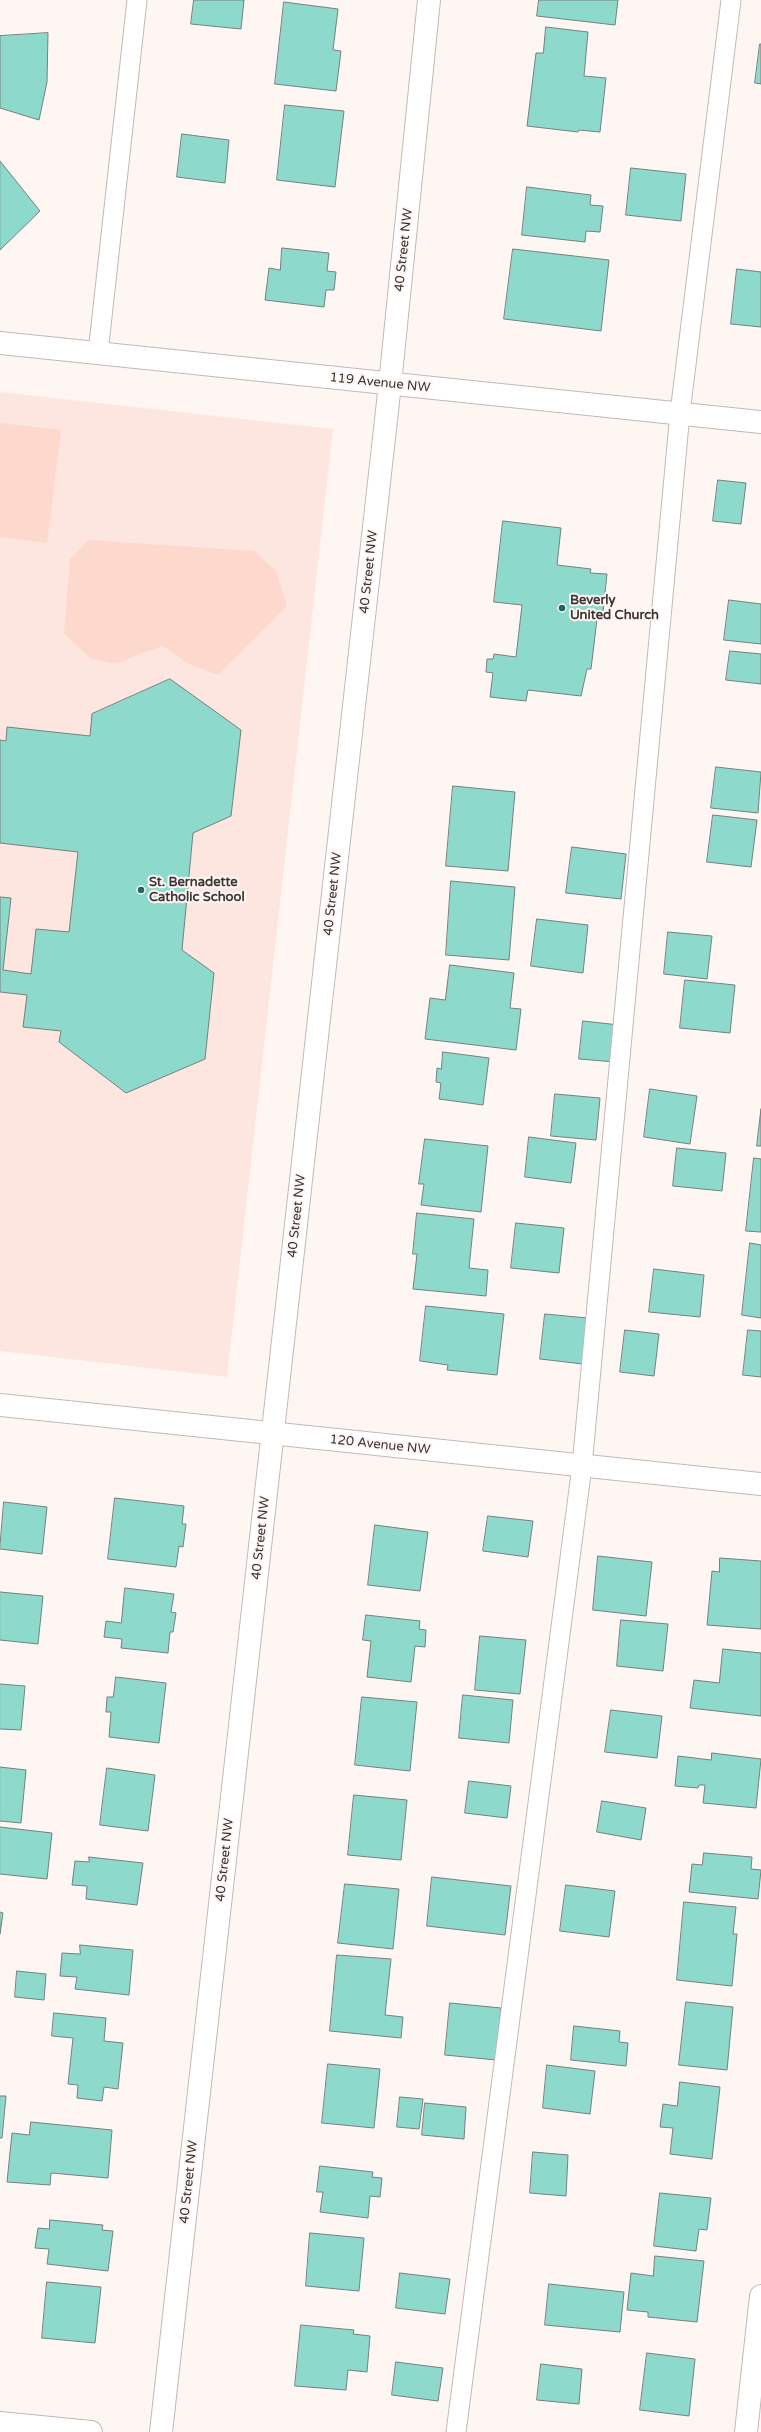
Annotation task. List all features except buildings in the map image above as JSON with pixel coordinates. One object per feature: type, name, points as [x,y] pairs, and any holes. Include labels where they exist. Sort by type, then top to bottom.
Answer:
[{"type":"street","name":"40 Street NW","points":[[161,2432],[390,384],[429,0]]},
{"type":"street","name":"119 Avenue NW","points":[[0,343],[761,422]]},
{"type":"street","name":"120 Avenue NW","points":[[0,1405],[761,1484]]},
{"type":"street","points":[[746,2432],[761,2296]]},
{"type":"street","points":[[0,2423],[91,2432]]},
{"type":"lane","points":[[98,353],[137,0]]},
{"type":"lane","points":[[456,2432],[582,1466],[680,413],[730,0]]},
{"type":"shaded area","name":"St. Bernadette Catholic School","points":[[0,392],[333,429],[227,1377],[0,1351]]},
{"type":"shaded area","points":[[0,423],[61,430],[47,543],[0,537]]},
{"type":"shaded area","points":[[89,540],[254,551],[276,571],[287,606],[218,675],[189,664],[163,646],[139,654],[117,664],[91,659],[64,633],[70,559]]},
{"type":"place","name":"Beverly United Church","points":[[562,608]]},
{"type":"place","name":"St. Bernadette Catholic School","points":[[141,890]]}]
